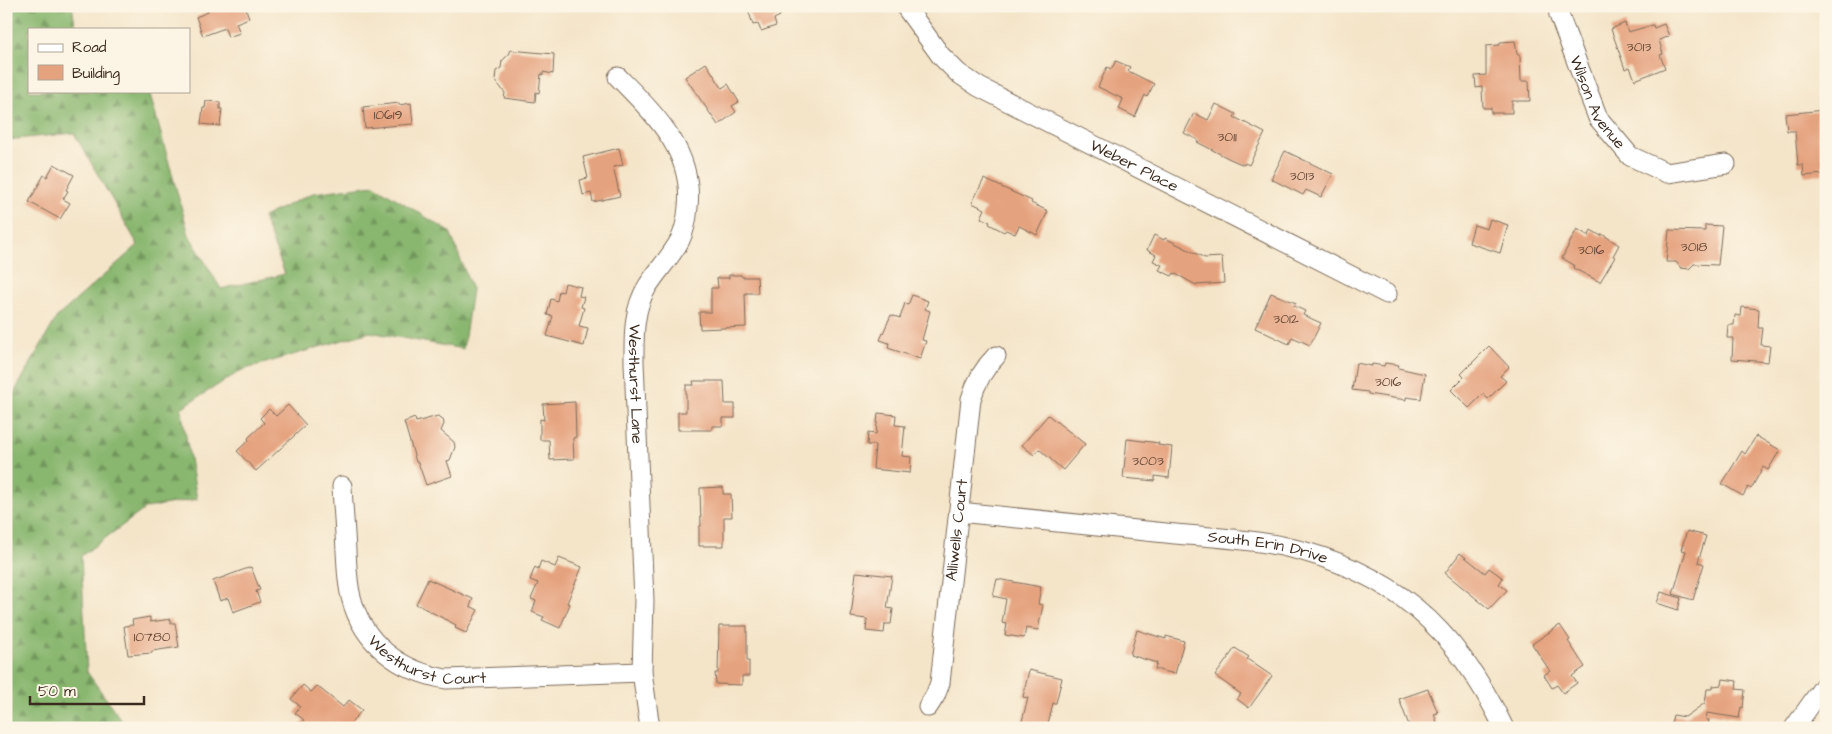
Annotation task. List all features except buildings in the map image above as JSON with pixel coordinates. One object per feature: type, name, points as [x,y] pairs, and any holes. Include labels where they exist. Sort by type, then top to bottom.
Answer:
[{"type":"street","name":"Weber Place","points":[[905,6],[941,56],[958,73],[978,88],[1387,294]]},
{"type":"street","name":"Wilson Avenue","points":[[1558,6],[1559,15],[1598,118],[1630,156],[1666,173],[1726,164]]},
{"type":"street","name":"Westhurst Lane","points":[[618,77],[663,126],[675,142],[683,159],[688,178],[689,197],[688,216],[679,241],[646,288],[634,325],[644,602],[642,672],[650,728]]},
{"type":"street","name":"Alliwells Court","points":[[928,707],[940,683],[971,400],[975,384],[984,368],[996,356]]},
{"type":"street","name":"Westhurst Court","points":[[342,486],[351,597],[367,633],[394,660],[428,676],[446,679],[642,672]]},
{"type":"street","name":"South Erin Drive","points":[[958,512],[1253,542],[1311,553],[1342,564],[1394,591],[1438,627],[1472,670],[1504,728]]},
{"type":"street","points":[[1794,728],[1826,683]]},
{"type":"green space","points":[[6,6],[72,6],[76,28],[28,28],[28,92],[149,92],[189,235],[221,289],[285,274],[263,217],[313,193],[374,185],[450,232],[472,290],[463,349],[370,332],[242,370],[181,408],[197,499],[146,508],[81,556],[87,672],[128,728],[6,728],[6,407],[57,317],[138,245],[74,133],[6,140]]}]
